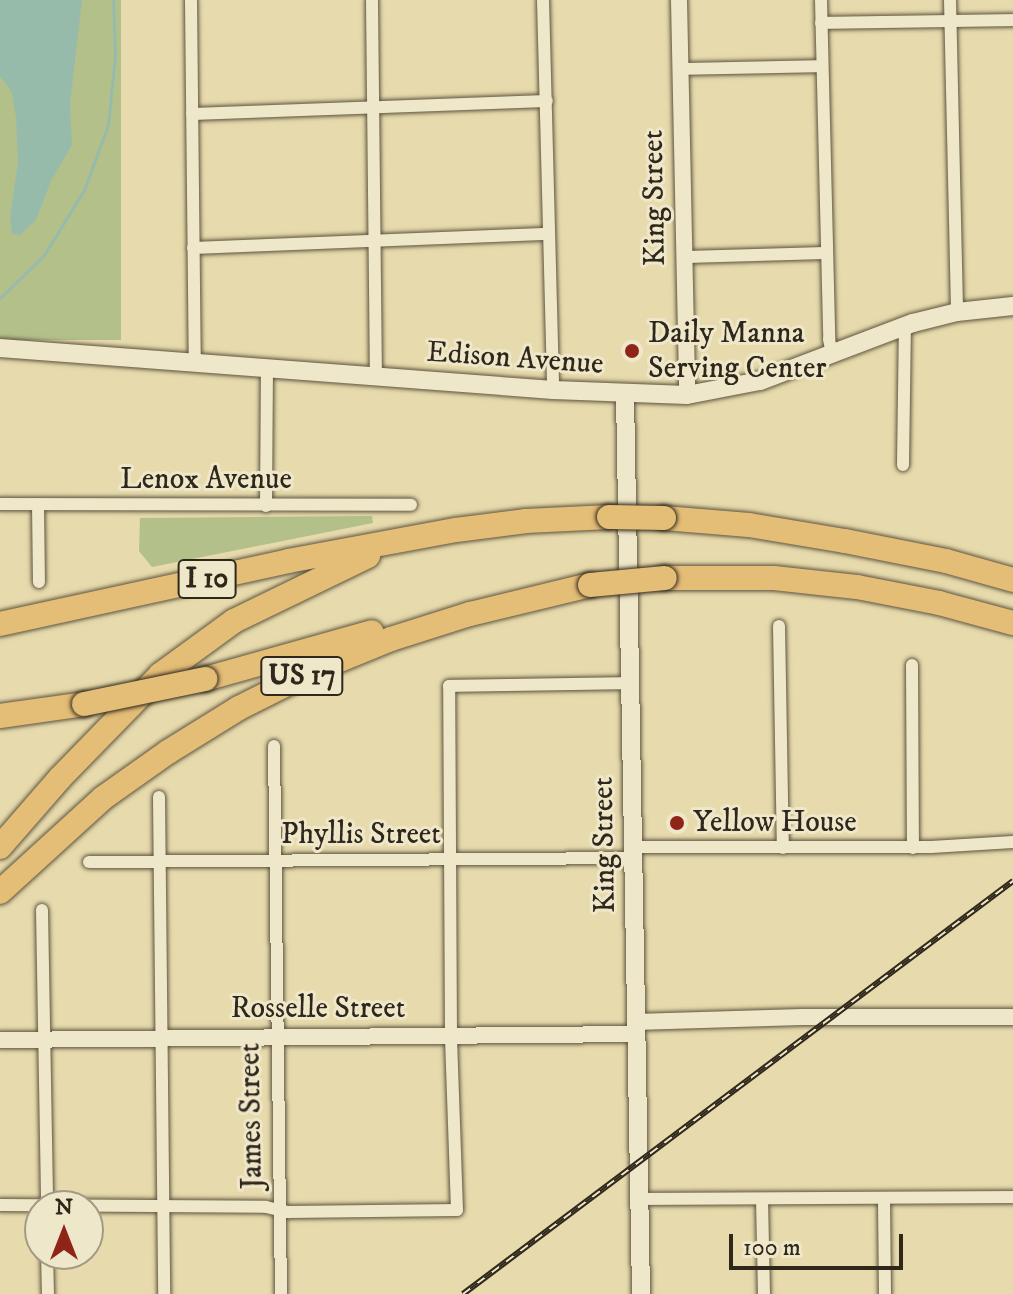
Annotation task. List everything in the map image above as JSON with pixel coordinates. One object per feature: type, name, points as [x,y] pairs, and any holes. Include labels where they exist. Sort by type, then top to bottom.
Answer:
[{"type":"highway","name":"I 10","points":[[0,624],[415,538],[526,521],[609,517],[727,522],[820,536],[935,559],[1013,580]]},
{"type":"highway","name":"US 17","points":[[0,847],[60,778],[160,675],[181,659],[234,621],[284,595],[415,538]]},
{"type":"highway","points":[[0,716],[84,704],[205,679],[468,606],[590,585],[665,578],[760,578],[843,585],[939,603],[1013,623]]},
{"type":"highway","name":"US 17","points":[[0,892],[103,798],[168,752],[239,708],[313,671],[391,639],[470,614],[590,585]]},
{"type":"main road","name":"Edison Avenue","points":[[0,348],[553,390],[687,395],[760,381],[905,325],[957,312],[1013,306]]},
{"type":"main road","name":"King Street","points":[[625,394],[641,1294]]},
{"type":"street","points":[[191,0],[195,362]]},
{"type":"street","points":[[372,0],[376,376]]},
{"type":"street","points":[[543,0],[553,390]]},
{"type":"street","name":"King Street","points":[[679,0],[687,395]]},
{"type":"street","points":[[821,0],[829,339],[832,354]]},
{"type":"street","points":[[950,0],[957,312]]},
{"type":"street","points":[[821,23],[1013,20]]},
{"type":"street","points":[[680,69],[822,66]]},
{"type":"street","points":[[192,114],[547,101]]},
{"type":"street","points":[[193,248],[549,234]]},
{"type":"street","points":[[684,257],[827,253]]},
{"type":"street","points":[[903,465],[905,325]]},
{"type":"street","points":[[266,506],[267,368]]},
{"type":"street","name":"Lenox Avenue","points":[[0,504],[411,505]]},
{"type":"street","points":[[38,504],[39,582]]},
{"type":"street","points":[[779,626],[783,848]]},
{"type":"street","points":[[912,665],[913,848]]},
{"type":"street","points":[[104,1206],[457,1210],[451,1036],[449,686],[630,683]]},
{"type":"street","name":"James Street","points":[[274,746],[281,1294]]},
{"type":"street","points":[[159,797],[164,1294]]},
{"type":"street","name":"Phyllis Street","points":[[89,862],[450,861],[633,852],[913,848],[1013,842]]},
{"type":"street","points":[[42,910],[47,1190]]},
{"type":"street","name":"Rosselle Street","points":[[0,1040],[451,1036],[802,1017],[1013,1017]]},
{"type":"street","points":[[639,1199],[1013,1197]]},
{"type":"street","points":[[762,1199],[764,1294]]},
{"type":"street","points":[[884,1199],[885,1294]]},
{"type":"street","points":[[0,1205],[24,1206]]},
{"type":"street","points":[[47,1270],[48,1294]]},
{"type":"green space","points":[[0,0],[121,0],[121,340],[0,340]]},
{"type":"green space","points":[[372,516],[373,523],[152,567],[139,551],[140,518]]},
{"type":"shaded area","points":[[0,0],[82,0],[70,104],[72,145],[51,181],[36,220],[20,235],[12,234],[10,216],[18,162],[16,118],[12,92],[0,76]]},
{"type":"waterway","points":[[0,298],[44,255],[84,190],[108,125],[115,56],[113,0]]},
{"type":"railway","points":[[463,1294],[1013,881]]},
{"type":"place","name":"Daily Manna Serving Center","points":[[632,351]]},
{"type":"place","name":"Yellow House","points":[[677,823]]}]
